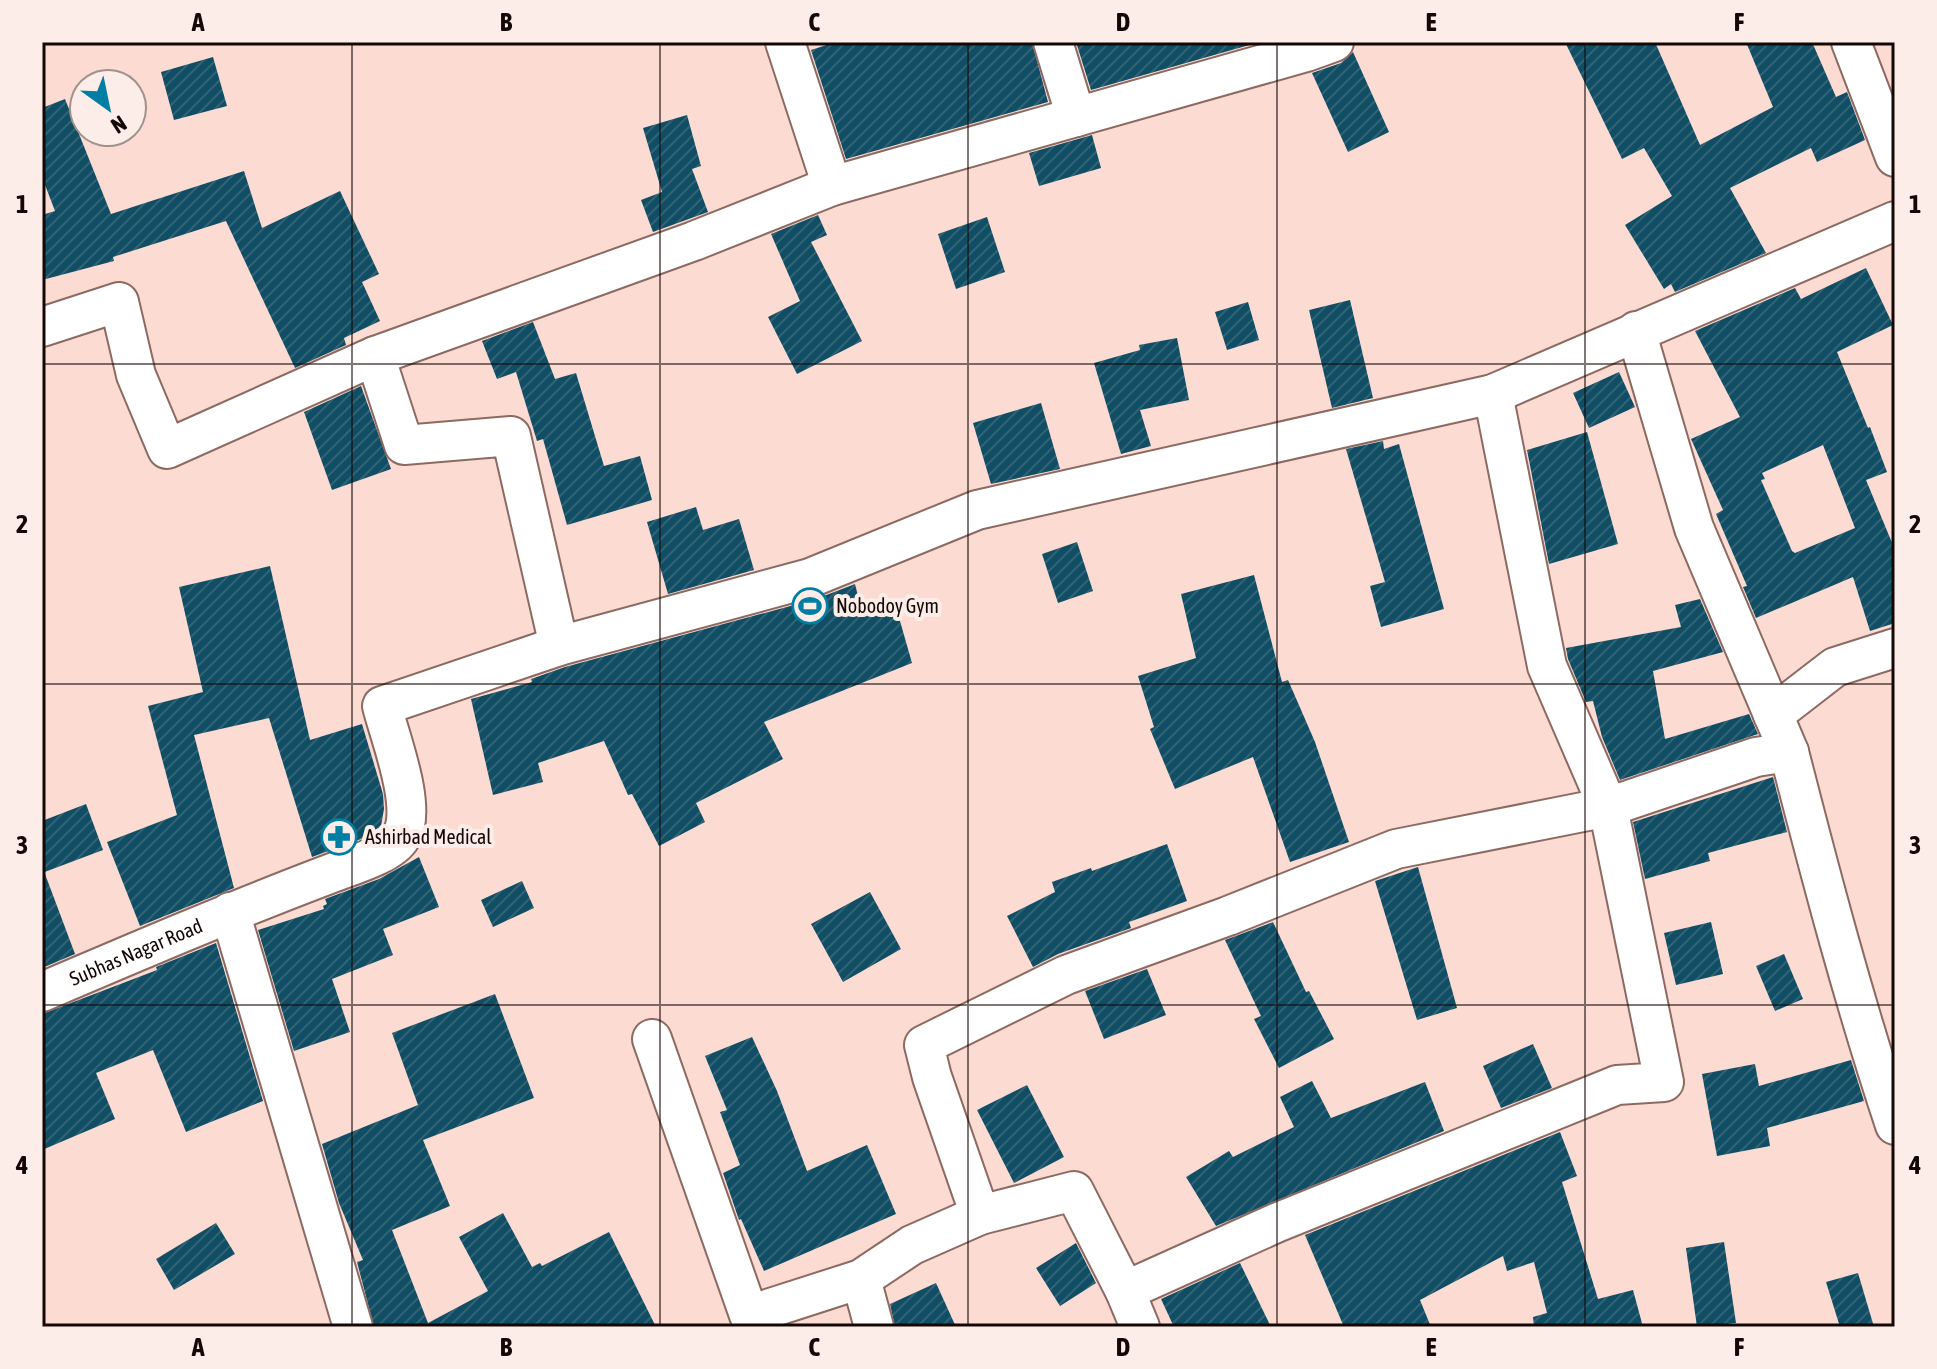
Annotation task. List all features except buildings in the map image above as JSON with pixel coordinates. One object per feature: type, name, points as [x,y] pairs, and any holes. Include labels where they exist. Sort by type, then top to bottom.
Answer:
[{"type":"street","points":[[785,42],[832,186]]},
{"type":"street","points":[[1053,42],[1076,117]]},
{"type":"street","points":[[42,327],[119,302],[136,375],[167,449],[375,356],[694,241],[832,186],[1334,42]]},
{"type":"street","points":[[1851,42],[1895,157]]},
{"type":"street","points":[[375,356],[404,445],[511,436],[559,646],[810,578],[977,510],[1493,394],[1895,221]]},
{"type":"street","points":[[1636,331],[1694,528],[1789,752],[1832,919],[1870,1052],[1895,1125]]},
{"type":"street","points":[[1125,1291],[1276,1223],[1617,1085],[1664,1082],[1608,807],[1547,666],[1493,394]]},
{"type":"street","name":"Subhas Nagar Road","points":[[42,992],[386,850],[400,840],[406,823],[407,803],[382,706],[559,646]]},
{"type":"street","points":[[1773,715],[1835,667],[1895,648]]},
{"type":"street","points":[[980,1215],[932,1077],[924,1045],[1066,975],[1228,916],[1396,849],[1608,807],[1756,757],[1789,752]]},
{"type":"street","points":[[230,912],[353,1327]]},
{"type":"street","points":[[652,1039],[749,1315],[861,1279],[912,1245],[980,1215],[1074,1191],[1140,1327]]},
{"type":"street","points":[[861,1279],[874,1327]]},
{"type":"place","name":"Nobodoy Gym","points":[[810,606]]},
{"type":"place","name":"Ashirbad Medical","points":[[339,837]]}]
